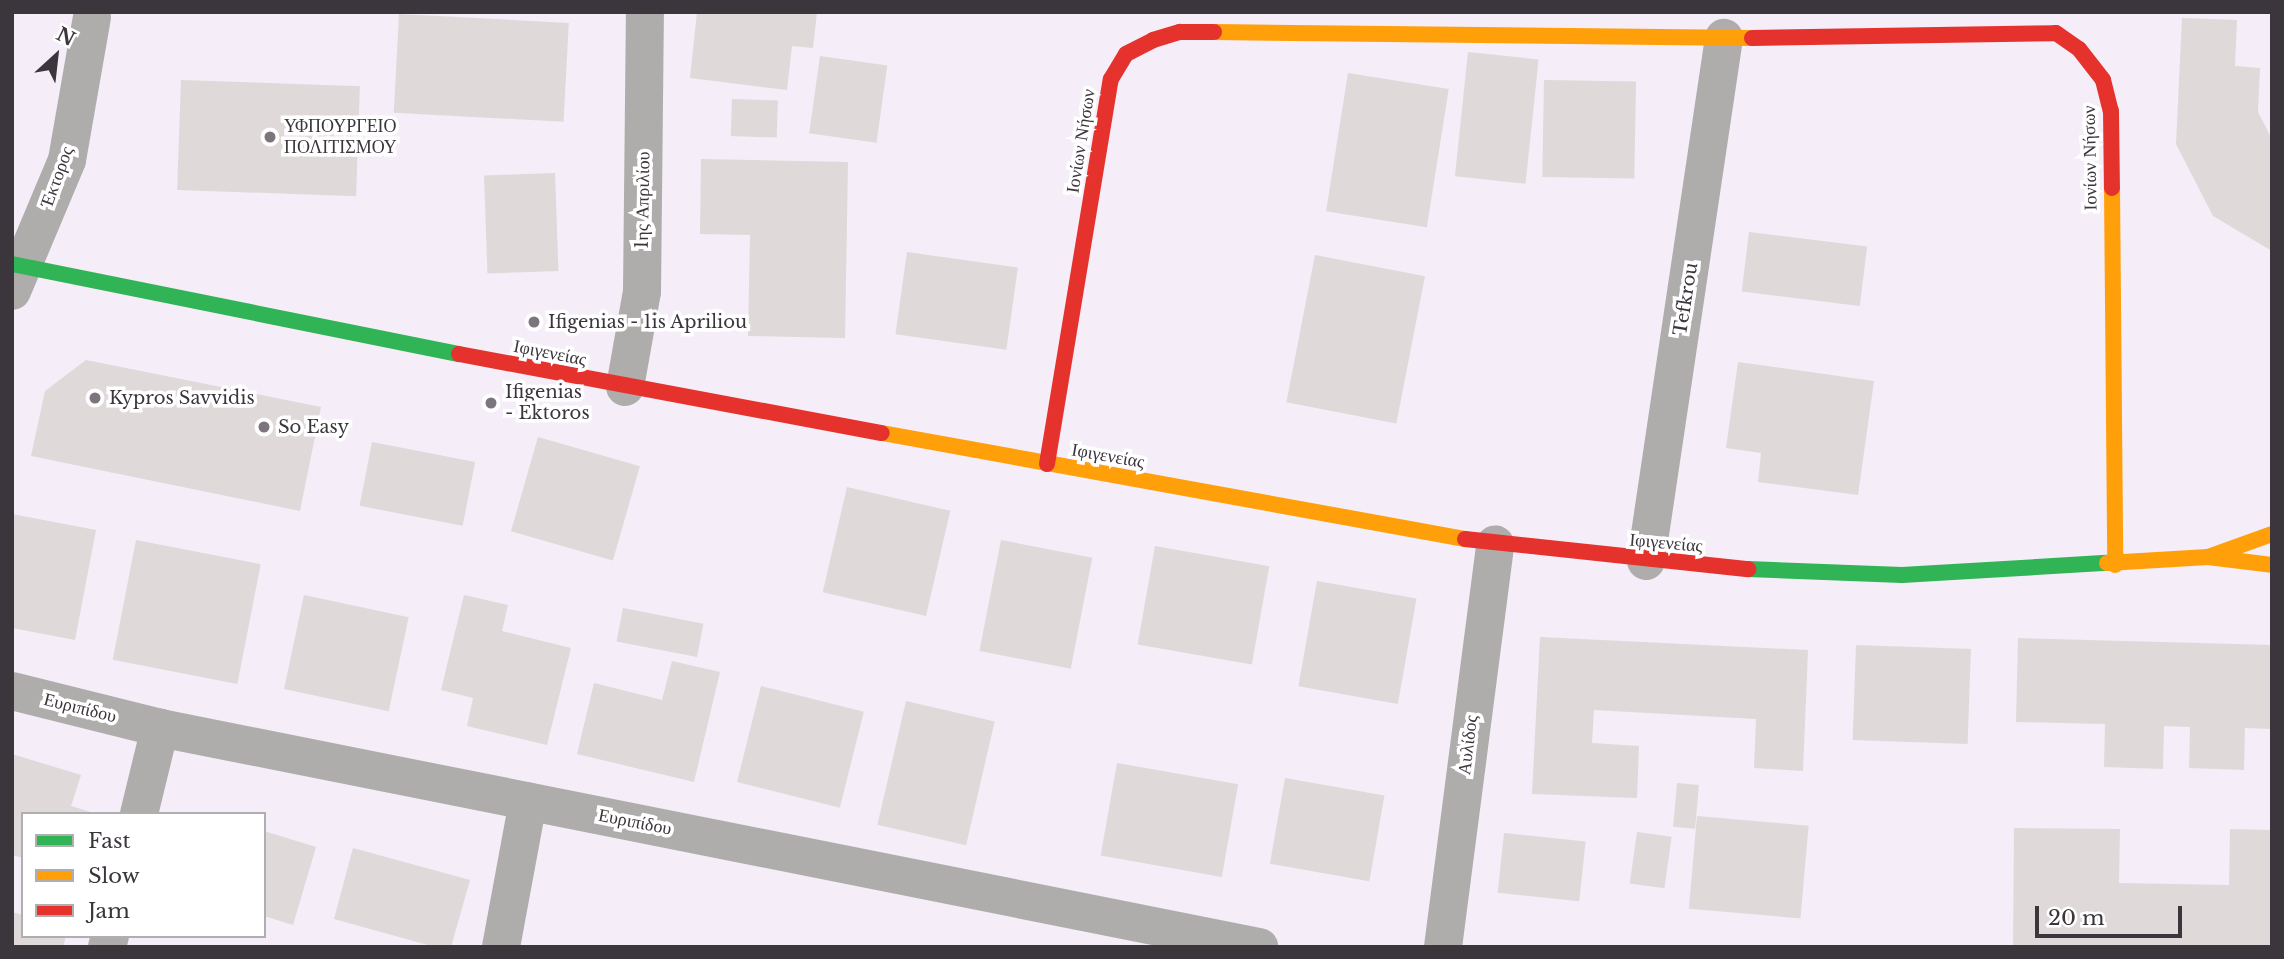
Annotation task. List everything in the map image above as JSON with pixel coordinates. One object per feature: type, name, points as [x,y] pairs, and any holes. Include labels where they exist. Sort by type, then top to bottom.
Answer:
[{"type":"street","name":"1ης Απριλίου","points":[[625,387],[642,292],[645,12]]},
{"type":"street","name":"Έκτορος","points":[[15,274],[67,160],[92,17]]},
{"type":"street","name":"Ιονίων Νήσων","points":[[1047,464],[1111,79],[1126,54],[1180,32],[1724,38],[2056,33],[2080,49],[2103,80],[2111,111],[2115,565]]},
{"type":"street","name":"Tefkrou","points":[[1646,561],[1724,38]]},
{"type":"street","name":"Ιφιγενείας","points":[[15,274],[1494,544],[1646,561],[1782,572],[1902,575],[2115,565],[2208,557],[2272,565]]},
{"type":"street","name":"Ιφιγενείας","points":[[2208,557],[2272,534]]},
{"type":"street","name":"Αυλίδος","points":[[1443,947],[1494,544]]},
{"type":"street","name":"Ευριπίδου","points":[[12,691],[160,728],[1259,947]]},
{"type":"street","points":[[139,812],[160,728]]},
{"type":"street","points":[[501,947],[528,801]]},
{"type":"building","points":[[697,12],[817,12],[813,48],[792,46],[787,90],[690,78]]},
{"type":"building","points":[[399,14],[569,23],[564,122],[394,113]]},
{"type":"building","points":[[2182,18],[2237,20],[2235,66],[2260,68],[2258,112],[2272,139],[2272,251],[2213,216],[2176,144]]},
{"type":"building","points":[[1468,52],[1539,59],[1526,184],[1455,176]]},
{"type":"building","points":[[820,56],[887,65],[876,143],[809,133]]},
{"type":"building","points":[[1348,73],[1449,89],[1427,227],[1326,211]]},
{"type":"building","name":"ΥΦΠΟΥΡΓΕΙΟ ΠΟΛΙΤΙΣΜΟΥ","points":[[181,80],[360,86],[356,196],[177,190]]},
{"type":"building","points":[[1544,80],[1636,82],[1634,179],[1542,177]]},
{"type":"building","points":[[732,99],[778,101],[777,138],[731,136]]},
{"type":"building","points":[[701,159],[848,162],[845,338],[748,336],[750,235],[700,234]]},
{"type":"building","points":[[555,173],[558,271],[487,273],[484,175]]},
{"type":"building","points":[[1749,232],[1867,247],[1860,306],[1742,292]]},
{"type":"building","points":[[907,252],[1018,268],[1006,350],[895,334]]},
{"type":"building","points":[[1315,255],[1425,276],[1396,424],[1286,402]]},
{"type":"building","points":[[86,360],[321,407],[300,511],[31,456],[45,391]]},
{"type":"building","points":[[1738,362],[1874,381],[1858,495],[1758,482],[1761,453],[1726,448]]},
{"type":"building","points":[[538,437],[640,466],[613,560],[511,531]]},
{"type":"building","points":[[372,442],[475,462],[463,526],[360,506]]},
{"type":"building","points":[[847,487],[950,511],[926,616],[823,592]]},
{"type":"building","points":[[12,514],[96,530],[75,640],[12,628]]},
{"type":"building","points":[[136,540],[261,564],[237,684],[113,660]]},
{"type":"building","points":[[1001,540],[1092,558],[1071,669],[979,651]]},
{"type":"building","points":[[1155,546],[1269,566],[1252,665],[1138,644]]},
{"type":"building","points":[[1317,581],[1416,599],[1398,704],[1298,686]]},
{"type":"building","points":[[304,595],[409,617],[389,711],[284,689]]},
{"type":"building","points":[[464,595],[508,605],[502,631],[571,648],[547,745],[467,726],[473,698],[441,690]]},
{"type":"building","points":[[623,608],[703,624],[697,657],[617,641]]},
{"type":"building","points":[[1540,637],[1808,650],[1803,771],[1754,768],[1756,719],[1594,710],[1592,743],[1639,746],[1637,798],[1532,794]]},
{"type":"building","points":[[2018,638],[2272,645],[2272,729],[2245,728],[2244,770],[2189,768],[2190,727],[2164,726],[2163,769],[2104,767],[2105,724],[2016,722]]},
{"type":"building","points":[[1856,645],[1971,649],[1968,744],[1853,740]]},
{"type":"building","points":[[672,661],[720,672],[694,782],[577,754],[594,683],[662,700]]},
{"type":"building","points":[[761,686],[864,712],[840,808],[737,782]]},
{"type":"building","points":[[906,701],[995,721],[966,845],[877,825]]},
{"type":"building","points":[[12,754],[81,775],[71,806],[91,812],[21,812],[21,857],[12,855]]},
{"type":"building","points":[[1117,763],[1238,784],[1222,877],[1101,856]]},
{"type":"building","points":[[1285,778],[1384,796],[1369,881],[1270,864]]},
{"type":"building","points":[[1677,783],[1699,785],[1695,829],[1673,827]]},
{"type":"building","points":[[1697,816],[1809,826],[1800,918],[1689,909]]},
{"type":"building","points":[[2014,828],[2120,829],[2119,883],[2229,885],[2230,829],[2272,830],[2272,947],[2013,947]]},
{"type":"building","points":[[266,832],[316,847],[293,925],[266,917]]},
{"type":"building","points":[[1637,832],[1672,837],[1664,888],[1630,883]]},
{"type":"building","points":[[1504,833],[1586,842],[1579,901],[1498,893]]},
{"type":"building","points":[[353,848],[470,880],[451,947],[435,947],[334,919]]},
{"type":"building","points":[[12,912],[21,914],[21,938],[65,938],[63,947],[12,947]]},
{"type":"traffic: fast","points":[[12,264],[459,354]]},
{"type":"traffic: fast","points":[[1748,569],[1902,575],[2107,563]]},
{"type":"traffic: slow","points":[[1214,32],[1752,38]]},
{"type":"traffic: slow","points":[[2112,188],[2115,565]]},
{"type":"traffic: slow","points":[[882,433],[1465,539]]},
{"type":"traffic: slow","points":[[2208,557],[2272,534]]},
{"type":"traffic: slow","points":[[2107,563],[2208,557],[2272,565]]},
{"type":"traffic: jam","points":[[1047,464],[1111,79],[1126,54],[1153,40],[1180,32],[1214,32]]},
{"type":"traffic: jam","points":[[1752,38],[2056,33],[2079,49],[2103,80],[2111,111],[2112,188]]},
{"type":"traffic: jam","points":[[459,354],[882,433]]},
{"type":"traffic: jam","points":[[1465,539],[1748,569]]},
{"type":"place","name":"ΥΦΠΟΥΡΓΕΙΟ ΠΟΛΙΤΙΣΜΟΥ","points":[[270,137]]},
{"type":"place","name":"Ifigenias - 1is Apriliou","points":[[534,322]]},
{"type":"place","name":"Kypros Savvidis","points":[[95,398]]},
{"type":"place","name":"Ifigenias - Ektoros","points":[[491,403]]},
{"type":"place","name":"So Easy","points":[[264,427]]}]
